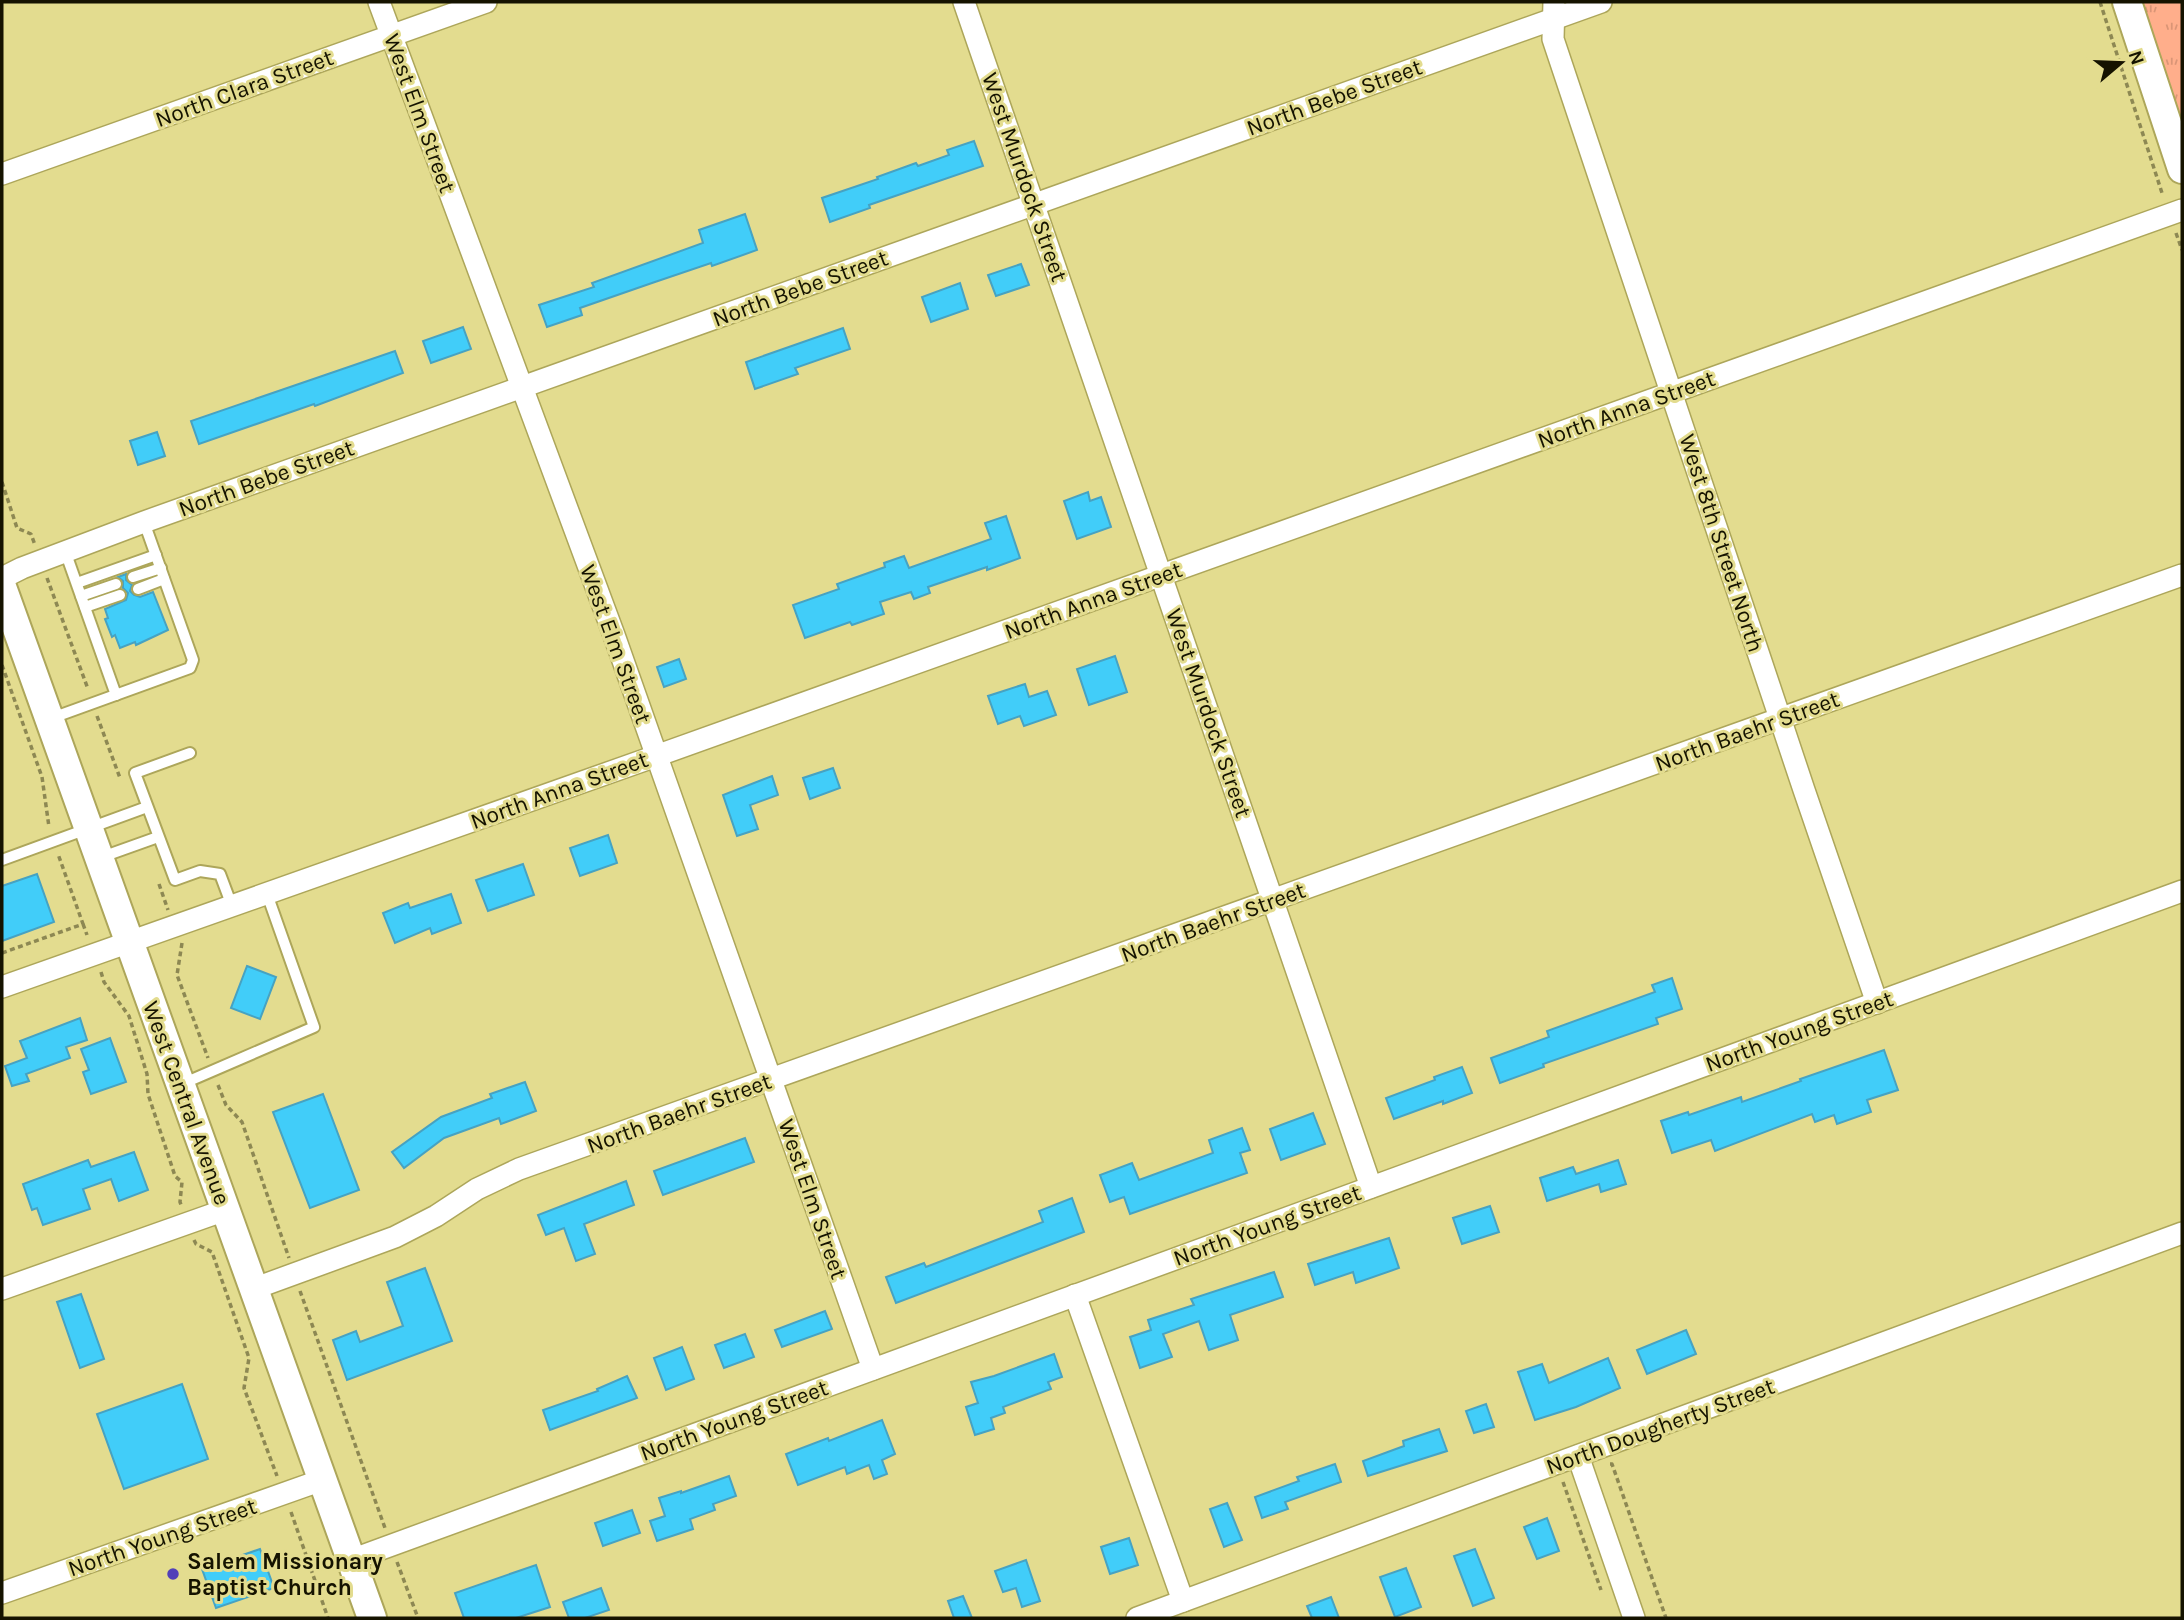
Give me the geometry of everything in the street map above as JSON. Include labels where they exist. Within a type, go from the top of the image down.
[{"type":"main road","points":[[2127,2],[2180,154]]},
{"type":"main road","name":"West Central Avenue","points":[[2,587],[372,1618]]},
{"type":"street","name":"West Elm Street","points":[[379,2],[614,635],[873,1369]]},
{"type":"street","name":"North Clara Street","points":[[2,174],[486,2]]},
{"type":"street","name":"West Murdock Street","points":[[964,2],[1371,1187]]},
{"type":"street","name":"North Bebe Street","points":[[2,578],[40,560],[144,522],[1034,205],[1554,10],[1601,2]]},
{"type":"street","name":"West 8th Street North","points":[[1554,10],[1553,39],[1877,1003]]},
{"type":"street","name":"North Anna Street","points":[[2,987],[2176,212]]},
{"type":"street","name":"North Baehr Street","points":[[253,1289],[395,1237],[436,1216],[477,1189],[519,1169],[2182,575]]},
{"type":"street","name":"North Young Street","points":[[351,1560],[2182,891]]},
{"type":"street","points":[[2,1290],[225,1210]]},
{"type":"street","name":"North Dougherty Street","points":[[1137,1618],[2182,1233]]},
{"type":"street","points":[[1075,1295],[1183,1601]]},
{"type":"street","points":[[1578,1457],[1634,1618]]},
{"type":"street","name":"North Young Street","points":[[2,1593],[322,1480]]},
{"type":"lane","points":[[49,719],[190,668],[193,660],[144,522]]},
{"type":"lane","points":[[65,551],[116,695]]},
{"type":"lane","points":[[77,583],[156,555]]},
{"type":"lane","points":[[133,577],[162,573]]},
{"type":"lane","points":[[138,589],[162,573]]},
{"type":"lane","points":[[81,596],[116,583]]},
{"type":"lane","points":[[85,607],[120,595]]},
{"type":"lane","points":[[190,753],[135,773],[175,880],[200,871],[220,874],[232,906]]},
{"type":"lane","points":[[2,860],[147,807]]},
{"type":"lane","points":[[99,858],[158,837]]},
{"type":"lane","points":[[180,1085],[314,1027],[267,894]]},
{"type":"path","points":[[2099,2],[2176,212],[2182,250]]},
{"type":"path","points":[[2,482],[17,528],[31,534],[133,812]]},
{"type":"path","points":[[156,875],[183,945],[177,975],[226,1105],[242,1122],[418,1618]]},
{"type":"path","points":[[83,924],[104,982],[129,1016],[147,1074],[149,1094],[175,1176],[183,1182],[180,1202],[196,1244],[212,1252],[249,1358],[244,1388],[328,1618]]},
{"type":"green space","points":[[2142,2],[2182,2],[2182,123]]},
{"type":"building","points":[[974,141],[983,166],[869,205],[870,208],[830,222],[822,198],[916,163],[918,166],[949,155],[947,150]]},
{"type":"building","points":[[745,214],[757,250],[580,308],[582,315],[547,327],[539,305],[594,287],[592,283],[703,243],[699,230]]},
{"type":"building","points":[[1021,264],[1029,285],[996,296],[988,275]]},
{"type":"building","points":[[960,283],[968,309],[931,322],[922,297]]},
{"type":"building","points":[[463,327],[471,349],[431,363],[423,341]]},
{"type":"building","points":[[843,328],[850,349],[795,368],[798,374],[755,389],[746,362]]},
{"type":"building","points":[[395,351],[403,373],[315,406],[314,404],[199,444],[191,421]]},
{"type":"building","points":[[157,432],[165,456],[138,465],[130,441]]},
{"type":"building","points":[[1088,492],[1090,501],[1101,497],[1111,527],[1077,539],[1064,501]]},
{"type":"building","points":[[1006,516],[1020,558],[928,587],[930,593],[914,599],[911,592],[880,602],[884,614],[852,625],[850,622],[805,638],[793,605],[839,589],[837,584],[885,567],[884,563],[904,556],[909,568],[991,539],[985,523]]},
{"type":"building","points":[[126,574],[126,580],[132,585],[130,591],[134,595],[140,597],[153,592],[168,630],[136,645],[135,642],[120,648],[105,619],[108,618],[105,609],[126,600],[128,593],[123,588],[123,581],[118,577]]},
{"type":"building","points":[[1115,656],[1127,692],[1089,705],[1077,669]]},
{"type":"building","points":[[679,659],[686,679],[664,687],[657,667]]},
{"type":"building","points":[[1025,684],[1029,697],[1047,691],[1056,715],[1024,726],[1020,716],[998,724],[988,696]]},
{"type":"building","points":[[833,768],[840,788],[810,799],[803,778]]},
{"type":"building","points":[[772,776],[778,795],[750,805],[758,829],[737,836],[723,795]]},
{"type":"building","points":[[608,835],[617,863],[580,876],[570,848]]},
{"type":"building","points":[[523,864],[534,895],[488,911],[476,880]]},
{"type":"building","points":[[37,874],[54,922],[2,941],[2,886]]},
{"type":"building","points":[[451,894],[461,923],[432,934],[430,928],[395,943],[383,913],[408,903],[410,908]]},
{"type":"building","points":[[247,966],[276,977],[260,1019],[231,1008]]},
{"type":"building","points":[[1672,978],[1682,1009],[1656,1018],[1658,1024],[1543,1064],[1544,1067],[1500,1083],[1491,1058],[1549,1037],[1547,1031],[1655,992],[1652,985]]},
{"type":"building","points":[[80,1018],[87,1040],[66,1047],[70,1058],[26,1074],[29,1081],[12,1086],[5,1066],[27,1058],[20,1041]]},
{"type":"building","points":[[110,1038],[126,1082],[91,1094],[83,1072],[89,1070],[81,1049]]},
{"type":"building","points":[[1884,1050],[1898,1090],[1867,1100],[1871,1112],[1837,1124],[1834,1115],[1815,1122],[1812,1114],[1715,1151],[1711,1140],[1672,1153],[1661,1121],[1688,1112],[1689,1115],[1741,1097],[1742,1102]]},
{"type":"building","points":[[1462,1067],[1472,1093],[1394,1119],[1386,1098]]},
{"type":"building","points":[[525,1082],[536,1111],[501,1124],[499,1118],[444,1138],[404,1168],[392,1152],[441,1117],[492,1098],[490,1094]]},
{"type":"building","points":[[323,1094],[359,1190],[310,1208],[273,1112]]},
{"type":"building","points":[[1313,1113],[1325,1144],[1281,1160],[1270,1129]]},
{"type":"building","points":[[1242,1128],[1250,1150],[1240,1153],[1247,1173],[1130,1214],[1124,1197],[1110,1202],[1100,1175],[1132,1163],[1139,1180],[1213,1153],[1209,1140]]},
{"type":"building","points":[[745,1138],[754,1162],[663,1195],[654,1171]]},
{"type":"building","points":[[134,1152],[148,1190],[119,1201],[111,1179],[83,1189],[90,1209],[43,1225],[37,1208],[32,1210],[23,1184],[88,1160],[91,1167]]},
{"type":"building","points":[[1618,1160],[1626,1184],[1601,1192],[1599,1184],[1547,1201],[1540,1178],[1573,1167],[1576,1174]]},
{"type":"building","points":[[626,1181],[634,1205],[584,1224],[595,1254],[576,1261],[564,1228],[546,1235],[538,1215]]},
{"type":"building","points":[[1072,1198],[1084,1232],[896,1303],[886,1277],[924,1263],[926,1267],[1043,1222],[1039,1211]]},
{"type":"building","points":[[1490,1206],[1499,1232],[1462,1244],[1453,1218]]},
{"type":"building","points":[[1389,1238],[1399,1268],[1356,1283],[1353,1272],[1315,1285],[1308,1264]]},
{"type":"building","points":[[425,1268],[452,1341],[347,1380],[333,1340],[356,1331],[360,1342],[403,1326],[387,1282]]},
{"type":"building","points":[[1274,1272],[1283,1297],[1230,1315],[1238,1340],[1209,1350],[1199,1321],[1163,1334],[1172,1357],[1140,1368],[1130,1337],[1151,1330],[1148,1320],[1194,1305],[1191,1299]]},
{"type":"building","points":[[81,1294],[104,1359],[80,1368],[57,1302]]},
{"type":"building","points":[[825,1311],[832,1329],[782,1347],[775,1330]]},
{"type":"building","points":[[1686,1330],[1696,1354],[1647,1374],[1637,1350]]},
{"type":"building","points":[[745,1334],[754,1357],[724,1368],[715,1345]]},
{"type":"building","points":[[682,1347],[694,1379],[666,1390],[654,1358]]},
{"type":"building","points":[[1054,1354],[1062,1377],[1048,1382],[1051,1389],[1003,1407],[1005,1413],[991,1418],[994,1429],[975,1435],[966,1407],[978,1403],[971,1382]]},
{"type":"building","points":[[1608,1358],[1620,1388],[1576,1407],[1535,1420],[1518,1372],[1542,1364],[1549,1383]]},
{"type":"building","points":[[627,1376],[637,1398],[550,1430],[543,1410],[598,1391],[597,1389]]},
{"type":"building","points":[[182,1384],[208,1459],[124,1489],[97,1414]]},
{"type":"building","points":[[1486,1404],[1494,1427],[1474,1433],[1466,1411]]},
{"type":"building","points":[[882,1420],[895,1454],[882,1460],[887,1474],[874,1479],[869,1465],[847,1474],[845,1467],[798,1485],[786,1454],[828,1438],[829,1441]]},
{"type":"building","points":[[1439,1429],[1447,1451],[1368,1476],[1363,1461],[1404,1446],[1403,1441]]},
{"type":"building","points":[[1335,1464],[1341,1482],[1285,1502],[1288,1509],[1262,1518],[1255,1497],[1299,1481],[1297,1477]]},
{"type":"building","points":[[729,1476],[736,1496],[713,1504],[715,1510],[690,1519],[693,1529],[657,1541],[650,1521],[665,1516],[659,1498]]},
{"type":"building","points":[[1227,1503],[1242,1540],[1224,1547],[1210,1509]]},
{"type":"building","points":[[632,1510],[640,1533],[603,1546],[595,1523]]},
{"type":"building","points":[[1547,1518],[1559,1551],[1537,1559],[1524,1527]]},
{"type":"building","points":[[1129,1538],[1138,1565],[1110,1574],[1101,1547]]},
{"type":"building","points":[[260,1549],[274,1588],[216,1608],[202,1569]]},
{"type":"building","points":[[1475,1549],[1494,1598],[1473,1606],[1454,1556]]},
{"type":"building","points":[[1026,1560],[1040,1601],[1022,1607],[1016,1588],[1003,1592],[995,1571]]},
{"type":"building","points":[[536,1565],[550,1607],[516,1618],[464,1618],[455,1593]]},
{"type":"building","points":[[1406,1568],[1421,1607],[1395,1617],[1380,1577]]},
{"type":"building","points":[[601,1588],[609,1610],[585,1618],[569,1618],[563,1602]]},
{"type":"building","points":[[963,1596],[972,1618],[954,1618],[948,1601]]},
{"type":"building","points":[[1331,1597],[1339,1618],[1312,1618],[1307,1606]]},
{"type":"place","name":"Salem Missionary Baptist Church","points":[[173,1574]]}]
